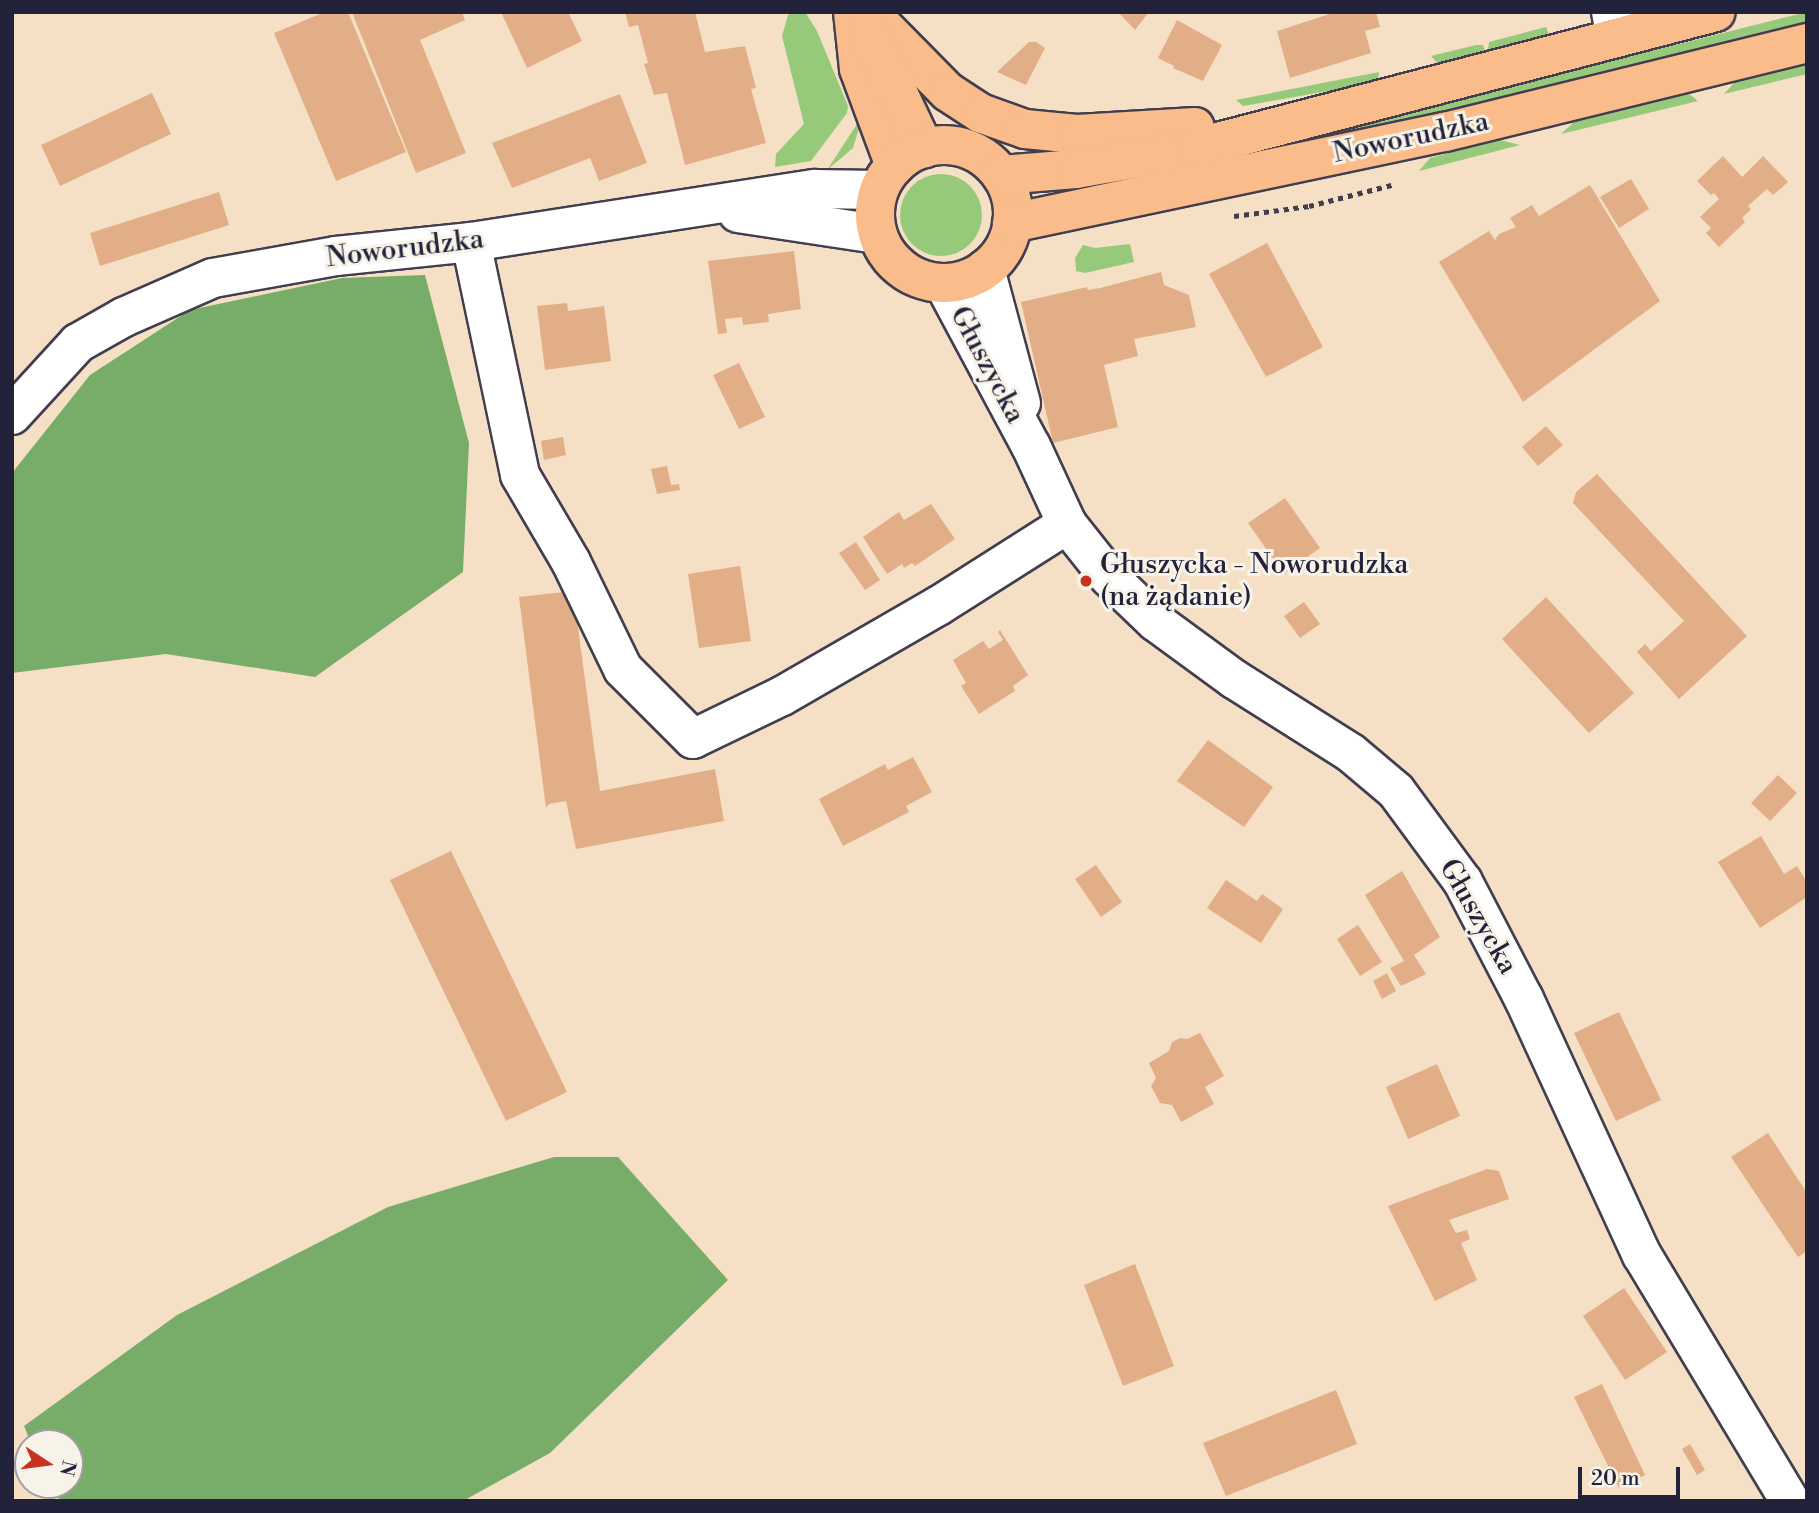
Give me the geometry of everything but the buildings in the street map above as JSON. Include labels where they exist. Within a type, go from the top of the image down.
[{"type":"main road","points":[[853,12],[859,69],[899,168]]},
{"type":"main road","points":[[860,12],[899,168]]},
{"type":"main road","points":[[869,12],[948,92],[980,113],[1025,130],[1077,134],[1292,121]]},
{"type":"main road","name":"Noworudzka","points":[[1001,175],[1076,169],[1195,148],[1613,25],[1717,12]]},
{"type":"main road","name":"Noworudzka","points":[[1012,223],[1445,132],[1807,43]]},
{"type":"main road","points":[[946,145],[967,149],[986,159],[1001,175],[1009,190],[1012,223],[1008,241],[985,270],[966,280],[944,284],[922,280],[902,270],[887,254],[877,234],[874,212],[899,168],[946,145]]},
{"type":"street","name":"Noworudzka","points":[[12,415],[78,343],[124,317],[213,278],[336,256],[471,242],[815,189],[899,168]]},
{"type":"street","name":"Noworudzka","points":[[695,207],[877,234]]},
{"type":"street","points":[[471,242],[520,475],[571,562],[623,669],[693,739],[782,696],[926,613],[1067,524]]},
{"type":"street","name":"Głuszycka","points":[[985,270],[1001,320],[1031,446]]},
{"type":"street","name":"Głuszycka","points":[[944,284],[1031,446],[1067,524],[1108,578],[1156,622],[1234,680],[1351,753],[1396,791],[1463,882],[1512,976],[1642,1255],[1790,1501]]},
{"type":"green space","points":[[805,12],[817,31],[848,106],[847,113],[811,161],[775,167],[776,154],[804,124],[782,36],[788,15]]},
{"type":"green space","points":[[1807,12],[1807,26],[1091,195],[1088,178],[1455,100]]},
{"type":"green space","points":[[1546,27],[1550,38],[1490,52],[1488,49],[1489,42]]},
{"type":"green space","points":[[1483,45],[1486,53],[1439,65],[1431,56]]},
{"type":"green space","points":[[1807,65],[1807,74],[1724,94],[1734,83]]},
{"type":"green space","points":[[1379,72],[1378,81],[1334,90],[1243,106],[1236,100]]},
{"type":"green space","points":[[1689,94],[1698,101],[1561,134],[1574,122]]},
{"type":"green space","points":[[859,121],[861,122],[853,148],[827,170]]},
{"type":"green space","points":[[1500,140],[1520,145],[1419,171],[1430,158]]},
{"type":"green space","points":[[941,174],[957,177],[970,186],[979,199],[982,215],[979,231],[970,244],[957,253],[941,256],[925,253],[912,244],[903,231],[900,215],[903,199],[912,186],[925,177]]},
{"type":"green space","points":[[1130,244],[1134,262],[1085,273],[1076,271],[1075,258],[1083,245],[1095,248]]},
{"type":"green space","points":[[425,275],[469,443],[463,572],[315,677],[166,654],[12,673],[12,473],[90,375],[190,310],[342,278]]},
{"type":"green space","points":[[554,1157],[618,1157],[728,1280],[550,1453],[463,1501],[60,1499],[84,1499],[84,1429],[25,1429],[24,1426],[177,1315],[388,1207]]},
{"type":"place","name":"Głuszycka - Noworudzka (na żądanie)","points":[[1086,581]]}]
